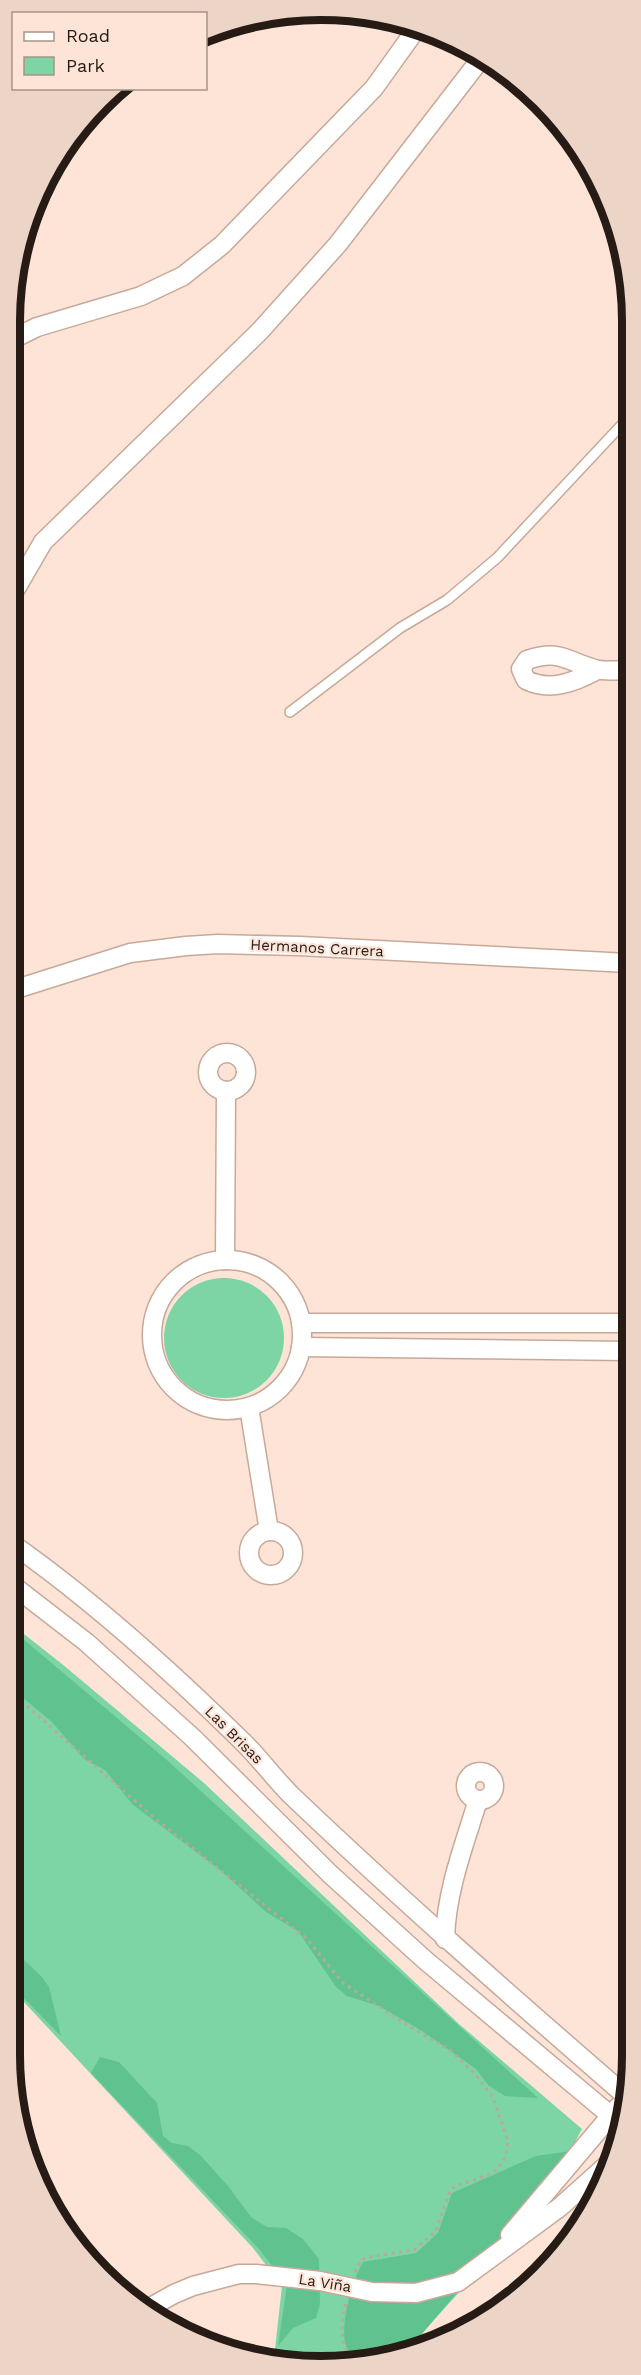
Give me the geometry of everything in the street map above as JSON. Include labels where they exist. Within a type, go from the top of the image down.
[{"type":"street","points":[[20,336],[37,327],[141,296],[183,276],[222,245],[374,88],[413,34]]},
{"type":"street","points":[[20,582],[43,542],[260,331],[338,244],[477,64]]},
{"type":"street","points":[[597,670],[622,670]]},
{"type":"street","name":"Hermanos Carrera","points":[[20,987],[130,953],[218,944],[622,963]]},
{"type":"street","points":[[225,1260],[226,1092]]},
{"type":"street","points":[[225,1260],[252,1264],[275,1277],[292,1298],[301,1323],[301,1347],[292,1373],[274,1394],[249,1407],[224,1411],[191,1401],[177,1392],[161,1371],[153,1347],[153,1321],[162,1297],[178,1277],[200,1264],[225,1260]]},
{"type":"street","points":[[301,1323],[622,1323]]},
{"type":"street","points":[[301,1347],[622,1352]]},
{"type":"street","points":[[249,1407],[270,1531]]},
{"type":"street","name":"Las Brisas","points":[[20,1549],[55,1574],[158,1661],[247,1746],[289,1792],[445,1939],[619,2090]]},
{"type":"street","name":"Las Brisas","points":[[20,1592],[86,1642],[192,1737],[330,1874],[425,1960],[614,2120]]},
{"type":"street","points":[[425,1960],[421,1952],[424,1940],[436,1935],[445,1939],[450,1894],[478,1800]]},
{"type":"street","points":[[496,2252],[613,2124]]},
{"type":"street","points":[[496,2252],[560,2207],[597,2174]]},
{"type":"street","name":"La Viña","points":[[154,2305],[193,2286],[239,2274],[274,2276],[372,2292],[416,2293],[458,2282],[496,2252]]},
{"type":"lane","points":[[290,712],[400,628],[447,600],[497,558],[622,424]]},
{"type":"path","points":[[20,1700],[152,1816],[306,1938],[343,1983],[406,2025],[450,2050],[476,2074],[493,2098],[508,2141],[502,2163],[494,2173],[456,2186],[450,2191],[436,2231],[414,2250],[361,2260],[350,2287],[343,2314],[342,2342],[347,2354]]},
{"type":"green space","points":[[224,1278],[247,1283],[266,1296],[279,1315],[284,1338],[279,1361],[266,1380],[247,1393],[224,1398],[201,1393],[182,1380],[169,1361],[164,1338],[169,1315],[182,1296],[201,1283]]},
{"type":"green space","points":[[20,1631],[204,1783],[459,2024],[582,2129],[568,2155],[531,2198],[464,2287],[415,2340],[379,2350],[340,2355],[320,2356],[275,2352],[282,2286],[253,2248],[20,1998]]},
{"type":"green space","points":[[20,1636],[168,1761],[538,2098],[505,2096],[488,2085],[476,2069],[422,2031],[379,2006],[347,1996],[336,1987],[298,1931],[266,1912],[220,1870],[132,1804],[105,1770],[84,1759],[52,1722],[20,1695]]},
{"type":"green space","points":[[20,1953],[49,1987],[61,2036],[20,1994]]},
{"type":"green space","points":[[100,2057],[119,2062],[157,2103],[163,2136],[172,2143],[188,2146],[200,2155],[228,2186],[251,2217],[267,2227],[286,2228],[303,2239],[319,2259],[320,2304],[316,2318],[293,2328],[278,2346],[287,2285],[259,2249],[91,2073]]},
{"type":"green space","points":[[571,2151],[491,2252],[417,2340],[379,2350],[349,2354],[344,2333],[346,2312],[351,2290],[363,2262],[416,2253],[438,2233],[452,2193],[536,2156]]}]
